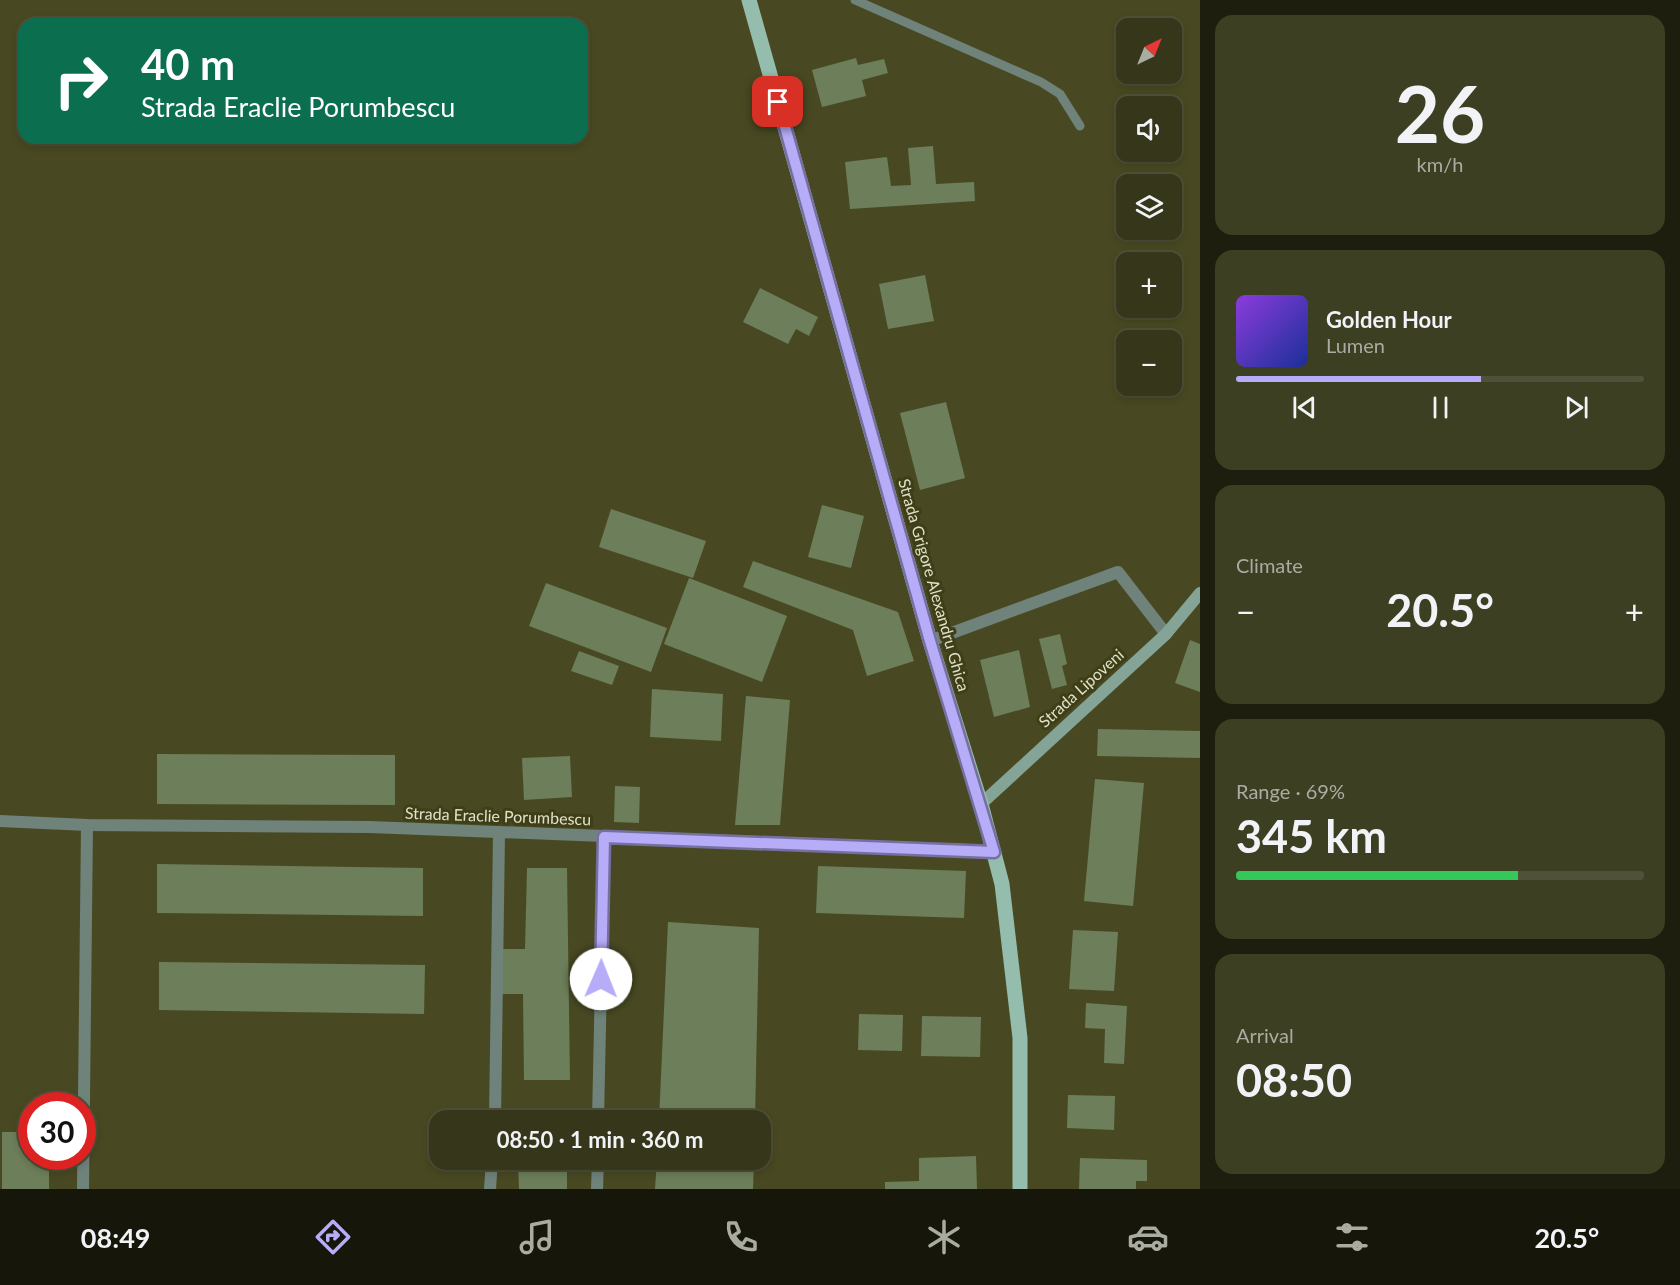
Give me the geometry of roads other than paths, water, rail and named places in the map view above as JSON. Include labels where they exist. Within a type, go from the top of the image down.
[{"type":"main road","name":"Strada Grigore Alexandru Ghica","points":[[750,0],[930,641],[994,852],[1008,919],[1020,1038],[1020,1189]]},
{"type":"street","points":[[930,641],[1119,572],[1166,634]]},
{"type":"street","name":"Strada Lipoveni","points":[[981,804],[1166,634],[1200,593]]},
{"type":"street","name":"Strada Eraclie Porumbescu","points":[[0,821],[87,825],[370,827],[994,852]]},
{"type":"street","points":[[83,1189],[87,825]]},
{"type":"street","points":[[495,1110],[499,833]]},
{"type":"street","points":[[598,1110],[604,837]]},
{"type":"street","points":[[490,1189],[491,1170]]},
{"type":"street","points":[[597,1189],[598,1170]]},
{"type":"lane","points":[[855,0],[1041,82],[1060,94],[1080,126]]}]
